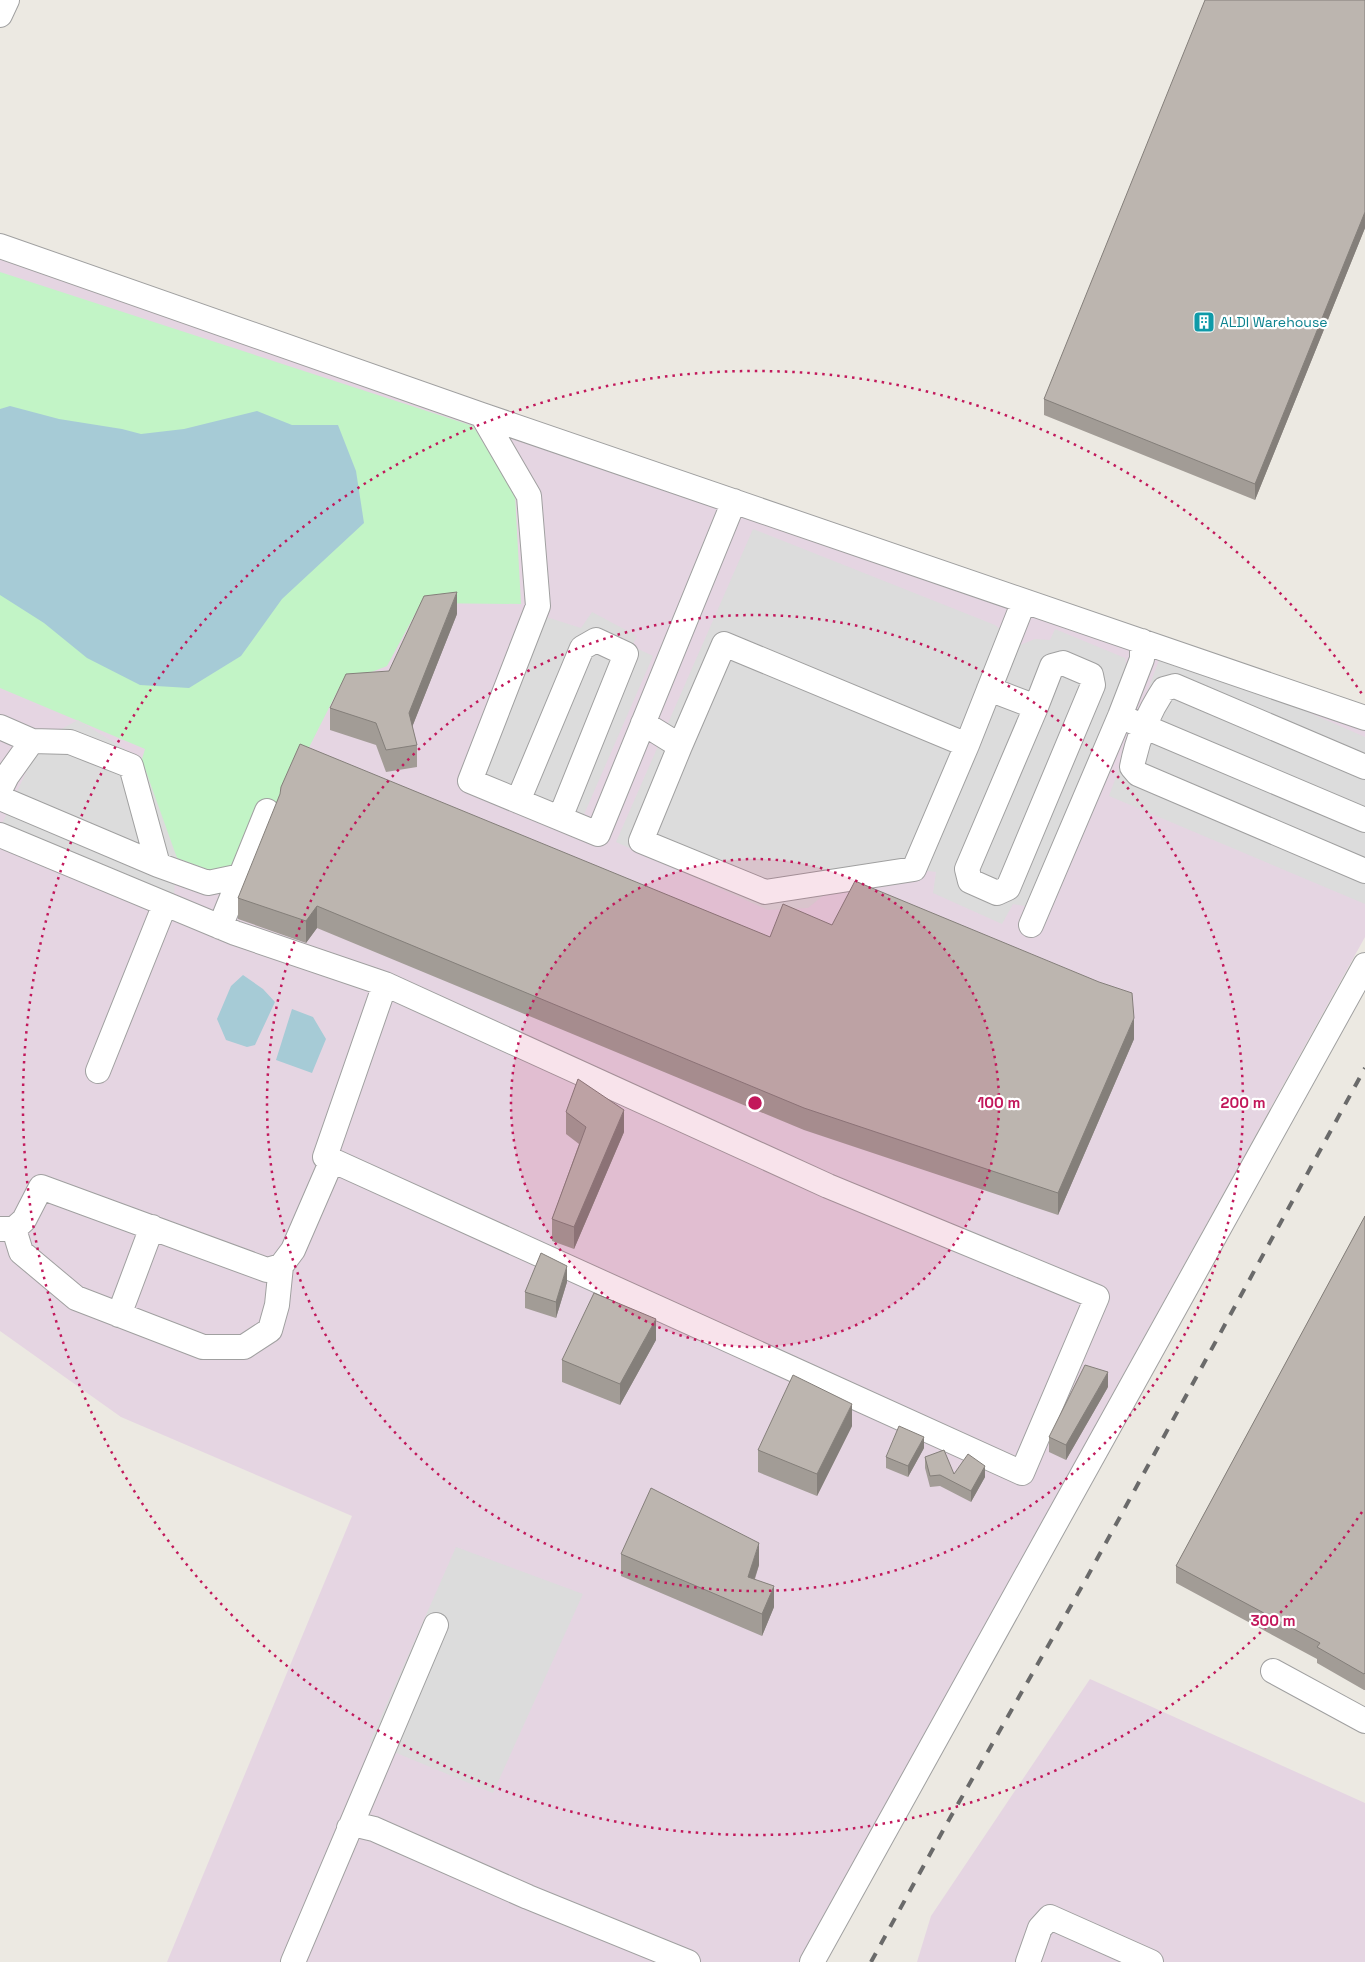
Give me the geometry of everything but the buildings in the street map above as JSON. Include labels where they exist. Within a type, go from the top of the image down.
[{"type":"street","points":[[0,16],[7,0]]},
{"type":"street","points":[[0,246],[482,415],[1365,718]]},
{"type":"street","points":[[482,415],[529,496],[538,606],[470,781],[598,834],[734,502]]},
{"type":"street","points":[[967,746],[724,644],[642,841],[766,892],[914,870],[967,746],[1024,601]]},
{"type":"street","points":[[518,801],[582,648],[596,640],[626,654],[560,818]]},
{"type":"street","points":[[1031,925],[1116,727],[1142,658],[1142,641]]},
{"type":"street","points":[[1063,663],[1091,675],[1093,685],[1008,888],[997,893],[970,881],[967,869],[1036,707],[1052,666],[1063,663]]},
{"type":"street","points":[[1365,767],[1175,686],[1164,689],[1145,726],[1135,751],[1132,768],[1138,774],[1365,871]]},
{"type":"street","points":[[990,689],[1036,707]]},
{"type":"street","points":[[1082,711],[1116,727],[1135,751]]},
{"type":"street","points":[[643,723],[680,746]]},
{"type":"street","points":[[1116,727],[1145,726],[1365,820]]},
{"type":"street","points":[[0,727],[32,741],[70,742],[131,766],[158,865]]},
{"type":"street","points":[[0,790],[32,741]]},
{"type":"street","points":[[0,798],[158,865],[208,883],[241,876]]},
{"type":"street","points":[[220,927],[267,811]]},
{"type":"street","points":[[0,834],[220,927],[384,984],[828,1186],[1097,1297],[1022,1473],[325,1157],[384,984]]},
{"type":"street","points":[[98,1071],[165,904]]},
{"type":"street","points":[[812,1962],[1365,964]]},
{"type":"street","points":[[281,1266],[267,1270],[41,1187],[24,1220],[7,1229],[21,1252],[76,1298],[203,1347],[244,1346],[270,1330],[277,1304],[281,1266],[292,1250],[332,1160]]},
{"type":"street","points":[[119,1315],[152,1227]]},
{"type":"street","points":[[293,1962],[436,1625]]},
{"type":"street","points":[[1273,1671],[1365,1721]]},
{"type":"street","points":[[349,1828],[354,1824],[359,1824],[374,1829],[528,1897],[688,1962]]},
{"type":"street","points":[[1028,1962],[1040,1928],[1050,1917],[1151,1962]]},
{"type":"shaded area","points":[[0,259],[1365,721],[1365,937],[799,1962],[167,1962],[352,1516],[121,1417],[0,1331]]},
{"type":"shaded area","points":[[753,529],[995,625],[1020,645],[1035,639],[1050,640],[1055,629],[1125,658],[1127,668],[1030,907],[1013,904],[1002,924],[933,893],[936,872],[920,870],[825,894],[808,908],[768,910],[616,842]]},
{"type":"shaded area","points":[[592,612],[637,636],[632,646],[653,656],[579,826],[475,783],[540,615],[581,628]]},
{"type":"shaded area","points":[[1163,649],[1365,737],[1365,904],[1109,796]]},
{"type":"shaded area","points":[[78,720],[142,760],[177,858],[174,895],[1,826],[41,740]]},
{"type":"shaded area","points":[[456,1547],[583,1594],[493,1793],[370,1742]]},
{"type":"shaded area","points":[[1090,1679],[1365,1803],[1365,1962],[917,1962],[931,1916]]},
{"type":"green space","points":[[0,272],[473,426],[515,495],[521,604],[421,603],[387,666],[341,684],[280,805],[223,875],[177,858],[138,773],[145,749],[0,688]]},
{"type":"water","points":[[10,406],[59,419],[141,434],[184,429],[257,411],[292,425],[338,425],[356,471],[364,523],[282,599],[241,656],[189,688],[140,685],[87,658],[44,623],[0,595],[0,409]]},
{"type":"water","points":[[243,975],[263,989],[275,1002],[255,1045],[247,1047],[226,1040],[217,1019],[231,986]]},
{"type":"water","points":[[292,1009],[313,1017],[326,1039],[312,1073],[276,1060]]},
{"type":"railway","points":[[871,1962],[946,1825],[1085,1581],[1365,1068]]},
{"type":"place","name":"ALDI Warehouse","points":[[1204,322]]}]
